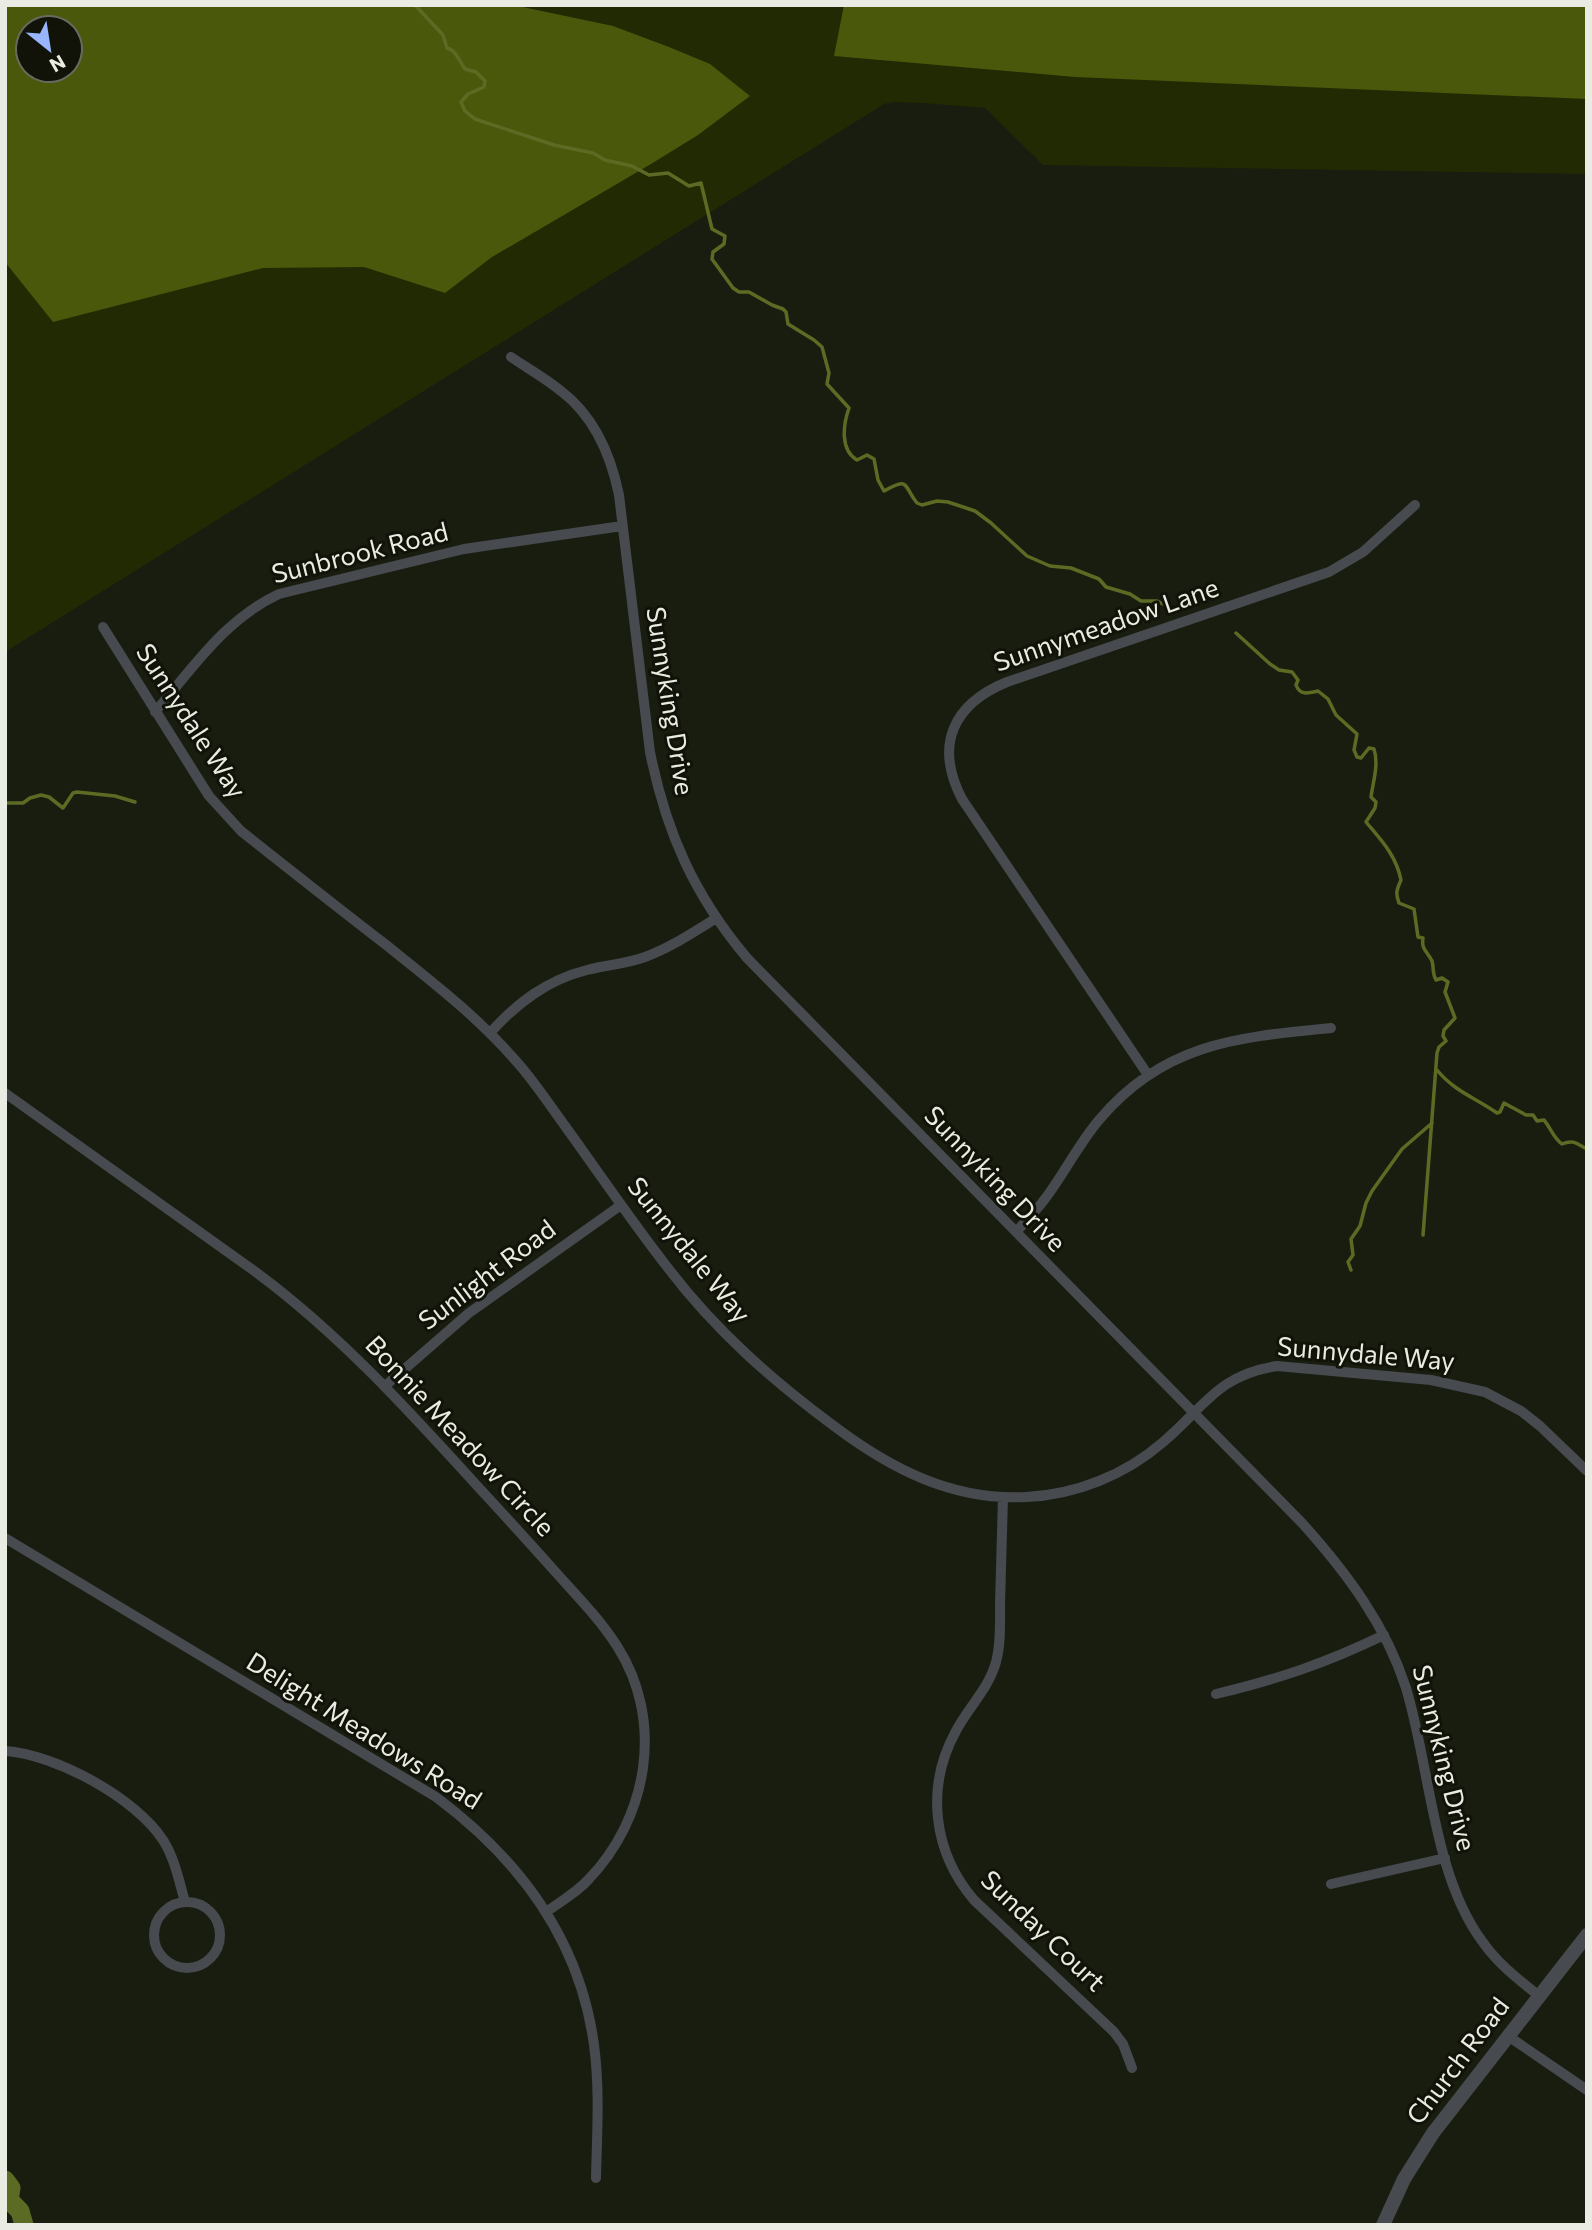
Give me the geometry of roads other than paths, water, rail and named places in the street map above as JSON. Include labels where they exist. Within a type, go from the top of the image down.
[{"type":"street","name":"Sunnyking Drive","points":[[511,357],[573,401],[597,434],[615,476],[650,752],[658,789],[681,857],[715,919],[747,958],[1302,1523],[1332,1557],[1359,1593],[1384,1635],[1398,1668],[1410,1705],[1445,1858],[1458,1900],[1477,1934],[1499,1963],[1539,1996]]},
{"type":"street","name":"Sunnymeadow Lane","points":[[1148,1075],[962,799],[948,759],[949,745],[958,721],[972,701],[998,685],[1329,572],[1363,552],[1415,505]]},
{"type":"street","name":"Sunbrook Road","points":[[155,712],[227,628],[260,603],[279,594],[464,549],[622,527]]},
{"type":"street","name":"Sunnydale Way","points":[[103,627],[209,796],[224,815],[456,1001],[490,1033],[518,1063],[669,1270],[712,1320],[772,1379],[873,1453],[916,1477],[960,1492],[1003,1497],[1053,1493],[1101,1480],[1144,1457],[1162,1444],[1227,1382],[1243,1374],[1277,1366],[1462,1385],[1502,1400],[1540,1426],[1587,1471]]},
{"type":"street","points":[[490,1033],[510,1010],[545,986],[587,970],[643,958],[668,947],[715,919]]},
{"type":"street","points":[[1016,1232],[1041,1204],[1098,1121],[1119,1097],[1148,1075],[1193,1052],[1236,1038],[1331,1028]]},
{"type":"street","name":"Bonnie Meadow Circle","points":[[5,1093],[289,1296],[352,1352],[597,1618],[619,1648],[638,1692],[643,1722],[645,1754],[640,1789],[630,1818],[611,1853],[593,1875],[546,1912]]},
{"type":"street","name":"Sunlight Road","points":[[385,1386],[469,1313],[621,1205]]},
{"type":"street","name":"Sunday Court","points":[[1003,1497],[999,1648],[991,1675],[956,1730],[941,1768],[936,1810],[942,1842],[959,1881],[974,1900],[1114,2032],[1123,2044],[1132,2068]]},
{"type":"street","name":"Delight Meadows Road","points":[[5,1538],[436,1797],[477,1829],[503,1855],[546,1912],[568,1955],[589,2020],[597,2089],[596,2178]]},
{"type":"street","points":[[1216,1694],[1324,1663],[1384,1635]]},
{"type":"street","points":[[5,1751],[33,1755],[59,1764],[124,1799],[139,1811],[152,1825],[169,1852],[185,1902]]},
{"type":"street","points":[[1331,1884],[1445,1858]]},
{"type":"street","points":[[185,1902],[195,1903],[213,1914],[219,1932],[219,1943],[210,1958],[190,1968],[169,1963],[161,1956],[153,1933],[162,1912],[185,1902]]},
{"type":"street","name":"Church Road","points":[[1383,2225],[1396,2192],[1423,2148],[1587,1936]]},
{"type":"street","points":[[1508,2036],[1587,2090]]},
{"type":"waterway","points":[[415,5],[443,35],[447,48],[455,54],[465,69],[476,72],[485,81],[484,87],[468,94],[461,102],[465,111],[475,119],[554,145],[593,153],[605,160],[632,166],[649,175],[668,173],[689,186],[701,183],[712,229],[725,236],[724,244],[713,252],[712,259],[733,288],[739,292],[749,292],[783,309],[788,324],[822,347],[829,373],[827,384],[849,408],[844,429],[845,444],[857,460],[867,455],[874,459],[878,480],[884,491],[902,484],[917,503],[922,505],[937,501],[948,502],[975,511],[1027,556],[1050,566],[1071,568],[1099,579],[1106,587],[1130,594],[1141,601],[1157,601],[1165,605]]},
{"type":"waterway","points":[[1236,633],[1270,664],[1279,670],[1292,672],[1298,680],[1296,685],[1300,691],[1318,691],[1328,699],[1336,715],[1357,734],[1354,750],[1357,757],[1361,758],[1369,748],[1374,749],[1376,767],[1371,797],[1376,802],[1366,822],[1396,863],[1401,880],[1397,891],[1399,903],[1414,909],[1418,937],[1423,938],[1436,980],[1442,978],[1448,982],[1445,992],[1455,1018],[1444,1030],[1446,1041],[1437,1053],[1423,1235]]},
{"type":"waterway","points":[[5,803],[23,803],[41,795],[49,797],[63,808],[73,793],[77,792],[115,796],[135,802]]},
{"type":"waterway","points":[[1437,1070],[1458,1089],[1497,1113],[1504,1103],[1526,1115],[1533,1115],[1537,1121],[1544,1120],[1562,1144],[1573,1142],[1587,1149]]},
{"type":"waterway","points":[[1351,1270],[1348,1262],[1353,1255],[1351,1239],[1360,1226],[1372,1191],[1402,1149],[1432,1123]]},
{"type":"waterway","points":[[5,2180],[11,2188],[9,2200],[20,2211],[24,2225]]}]
